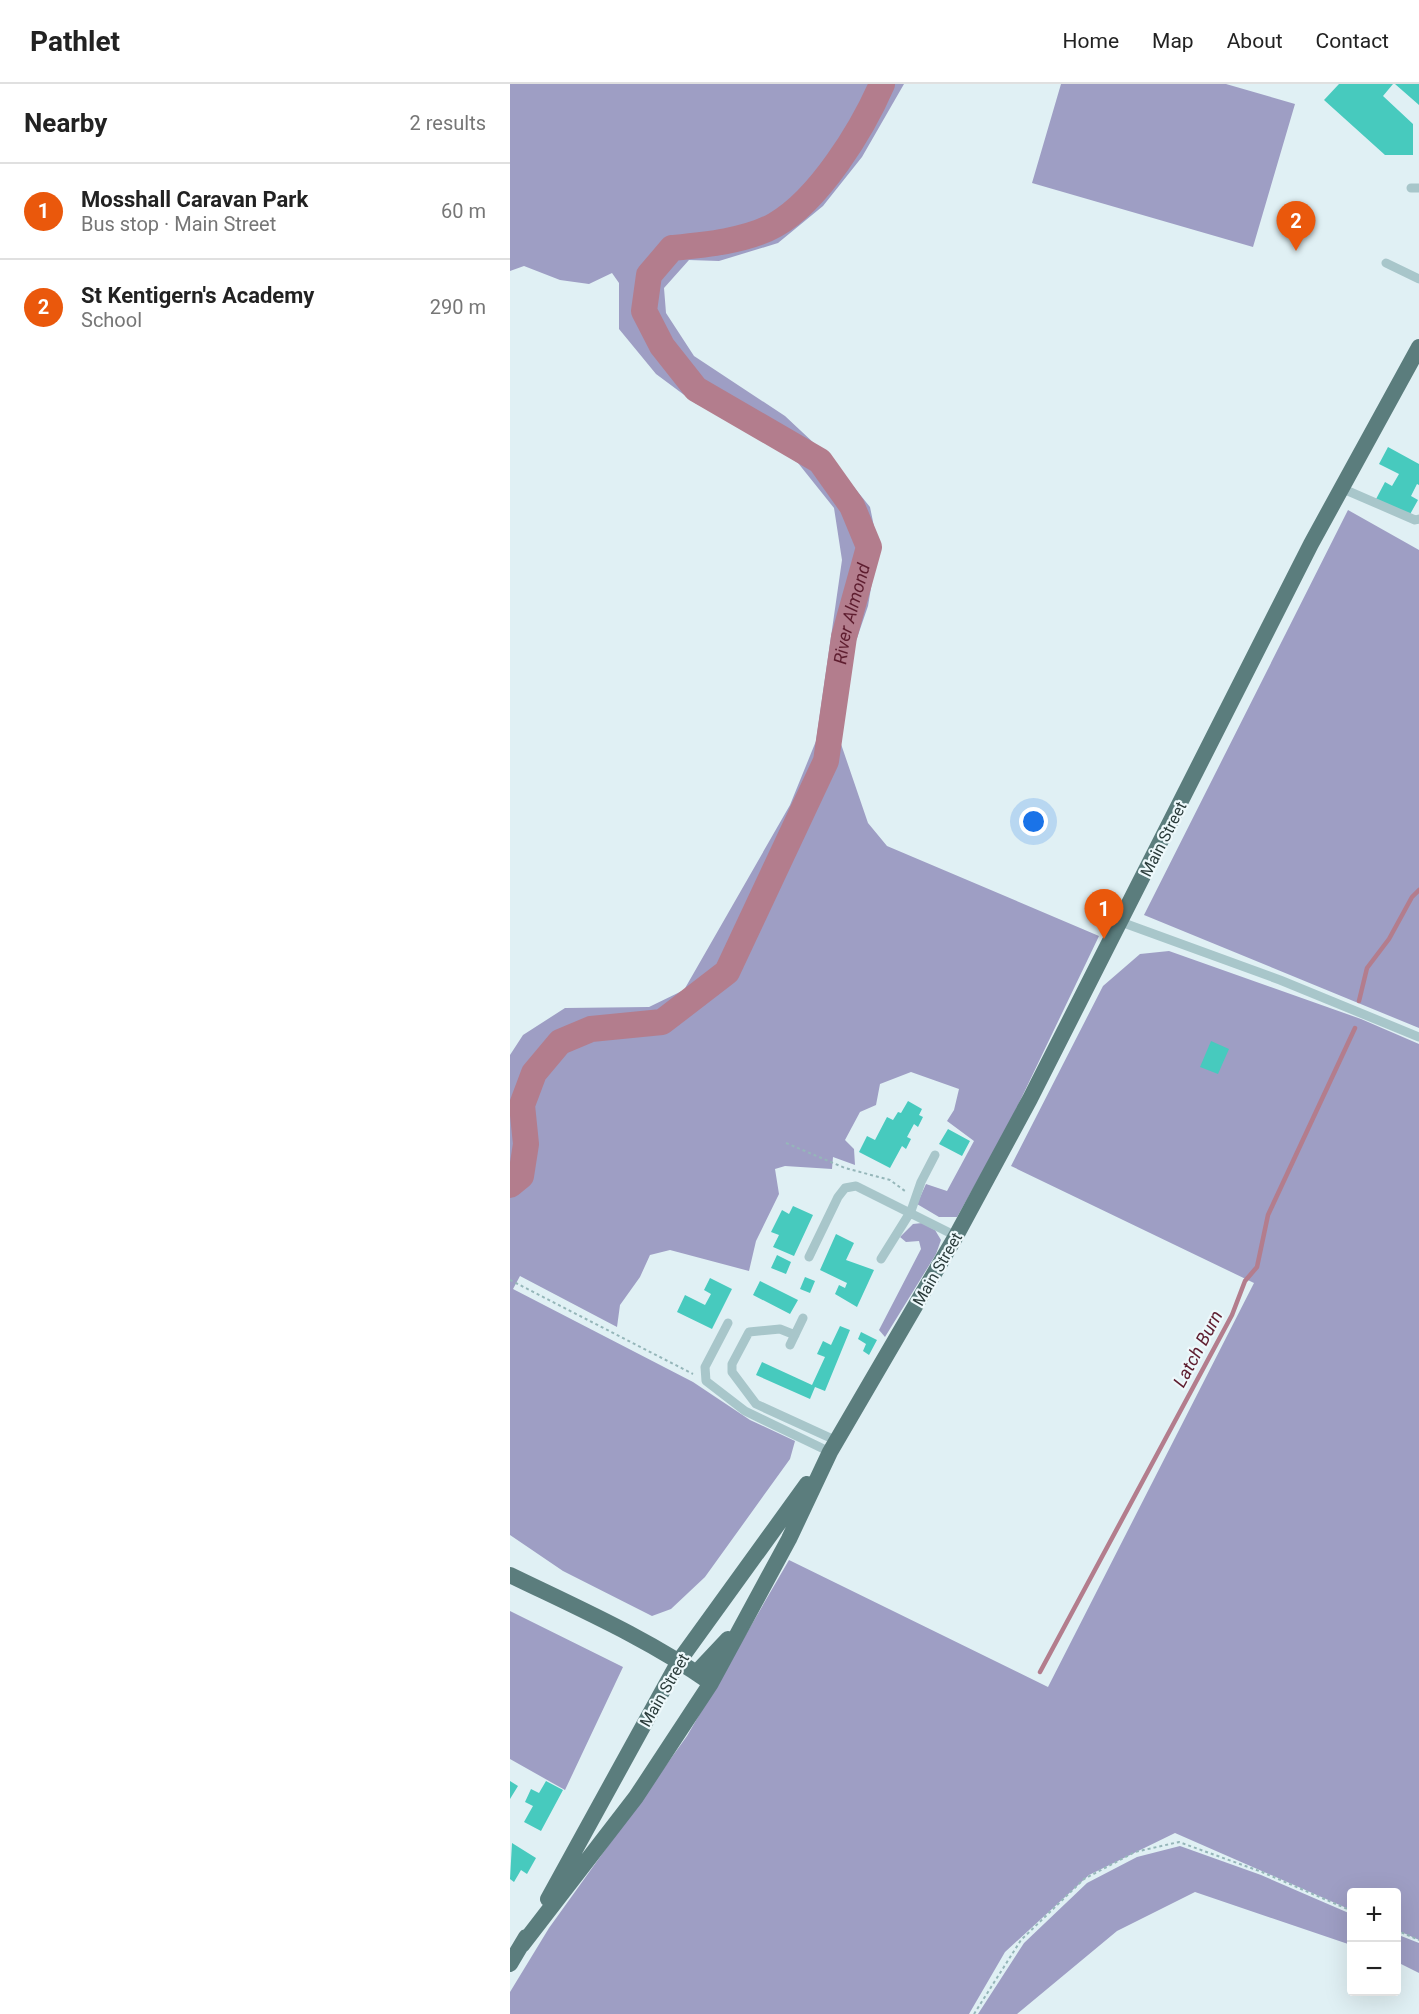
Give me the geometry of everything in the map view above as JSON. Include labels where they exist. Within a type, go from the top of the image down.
[{"type":"main road","name":"Main Street","points":[[522,1944],[636,1797],[711,1683],[789,1539],[834,1446],[956,1236],[1121,922],[1341,488],[1416,358]]},
{"type":"main road","name":"Main Street","points":[[510,1964],[679,1661],[834,1446]]},
{"type":"main road","points":[[510,1575],[592,1614],[679,1661],[711,1683]]},
{"type":"main road","name":"Main Street","points":[[696,1672],[741,1625]]},
{"type":"lane","points":[[1386,263],[1419,279]]},
{"type":"lane","points":[[1341,488],[1415,520],[1419,519]]},
{"type":"lane","points":[[1121,922],[1280,980],[1419,1037]]},
{"type":"lane","points":[[881,1259],[911,1211],[913,1199],[935,1155]]},
{"type":"lane","points":[[809,1257],[838,1197],[845,1188],[856,1186],[911,1211],[956,1236]]},
{"type":"lane","points":[[790,1346],[803,1318]]},
{"type":"lane","points":[[728,1323],[705,1367],[706,1381],[745,1411],[834,1446]]},
{"type":"lane","points":[[795,1335],[780,1329],[749,1332],[732,1364],[732,1372],[756,1404],[834,1446]]},
{"type":"path","points":[[786,1143],[845,1168],[890,1180],[913,1199]]},
{"type":"path","points":[[510,1280],[706,1381]]},
{"type":"path","points":[[974,2014],[1021,1940],[1084,1879],[1135,1852],[1179,1842],[1262,1872],[1347,1909]]},
{"type":"path","points":[[1401,1932],[1419,1940]]},
{"type":"shaded area","points":[[510,84],[904,84],[862,157],[823,206],[778,243],[719,261],[689,260],[664,288],[666,313],[694,356],[785,416],[832,460],[870,507],[878,546],[868,606],[845,673],[841,744],[868,823],[887,846],[1099,936],[1006,1130],[957,1217],[939,1217],[917,1204],[926,1184],[947,1191],[974,1141],[947,1121],[954,1110],[959,1089],[911,1072],[880,1084],[876,1105],[860,1112],[845,1140],[854,1149],[855,1165],[833,1157],[832,1169],[785,1166],[775,1169],[779,1194],[756,1241],[749,1271],[670,1250],[650,1255],[640,1277],[620,1305],[617,1327],[520,1276],[513,1289],[693,1382],[750,1420],[795,1441],[790,1459],[705,1577],[671,1609],[652,1616],[563,1571],[510,1535],[510,1055],[523,1035],[565,1008],[649,1007],[684,990],[790,805],[816,741],[842,560],[834,508],[798,463],[767,441],[695,403],[656,374],[619,329],[619,283],[612,273],[589,284],[560,280],[524,266],[510,271]]},
{"type":"shaded area","points":[[1061,84],[1226,84],[1295,104],[1253,247],[1032,183]]},
{"type":"shaded area","points":[[1348,510],[1419,550],[1419,1028],[1144,915]]},
{"type":"shaded area","points":[[1169,951],[1361,1019],[1419,1044],[1419,1940],[1401,1932],[1401,1888],[1347,1888],[1347,1908],[1175,1833],[1089,1875],[1005,1952],[969,2014],[510,2014],[510,1992],[549,1928],[687,1736],[789,1560],[1048,1687],[1254,1283],[1011,1166],[1103,986],[1140,954]]},
{"type":"shaded area","points":[[922,1223],[935,1230],[941,1240],[936,1254],[885,1337],[879,1330],[921,1249],[919,1241],[906,1242],[900,1237],[913,1224]]},
{"type":"shaded area","points":[[510,1611],[623,1667],[565,1790],[510,1759]]},
{"type":"shaded area","points":[[1180,1846],[1261,1875],[1347,1912],[1347,1944],[1195,1892],[1117,1931],[1017,2014],[978,2014],[1024,1943],[1087,1883],[1137,1857]]},
{"type":"shaded area","points":[[1401,1936],[1419,1943],[1419,1973],[1401,1964]]},
{"type":"building","points":[[1339,84],[1393,84],[1383,96],[1413,124],[1413,155],[1385,155],[1324,100]]},
{"type":"building","points":[[1395,84],[1419,84],[1419,105]]},
{"type":"building","points":[[1388,447],[1419,464],[1419,485],[1417,484],[1411,496],[1418,500],[1408,518],[1375,501],[1385,482],[1392,486],[1399,474],[1379,464]]},
{"type":"building","points":[[1211,1041],[1229,1049],[1218,1074],[1200,1067]]},
{"type":"building","points":[[908,1101],[922,1109],[919,1115],[923,1117],[918,1127],[914,1124],[907,1137],[911,1139],[906,1149],[902,1146],[890,1168],[859,1152],[867,1136],[875,1140],[887,1117],[893,1120],[898,1112],[901,1113]]},
{"type":"building","points":[[948,1129],[970,1141],[962,1156],[939,1144]]},
{"type":"building","points":[[793,1206],[813,1215],[794,1256],[773,1247],[779,1235],[771,1232],[782,1210],[789,1214]]},
{"type":"building","points":[[836,1234],[854,1243],[846,1260],[874,1270],[857,1307],[835,1294],[839,1285],[845,1288],[847,1283],[820,1270]]},
{"type":"building","points":[[777,1255],[791,1262],[786,1274],[771,1268]]},
{"type":"building","points":[[805,1277],[815,1281],[810,1293],[800,1289]]},
{"type":"building","points":[[710,1278],[732,1289],[712,1329],[677,1312],[685,1295],[705,1305],[711,1294],[704,1290]]},
{"type":"building","points":[[760,1281],[798,1300],[790,1314],[753,1295]]},
{"type":"building","points":[[840,1326],[850,1330],[825,1391],[815,1387],[810,1399],[756,1375],[762,1362],[812,1385],[825,1357],[817,1354],[823,1341],[831,1345]]},
{"type":"building","points":[[861,1332],[877,1340],[869,1355],[863,1351],[866,1344],[858,1339]]},
{"type":"building","points":[[510,1781],[518,1786],[510,1799]]},
{"type":"building","points":[[546,1781],[563,1790],[541,1831],[524,1822],[533,1806],[525,1802],[531,1789],[539,1793]]},
{"type":"building","points":[[512,1843],[536,1858],[527,1874],[521,1870],[514,1882],[510,1879]]},
{"type":"waterway","name":"River Almond","points":[[510,1185],[521,1176],[526,1144],[522,1105],[534,1073],[560,1042],[591,1029],[662,1022],[727,972],[826,761],[844,637],[869,547],[852,506],[820,461],[696,389],[662,346],[644,311],[649,275],[672,248],[751,235],[775,225],[807,199],[838,162],[863,122],[882,84]]},
{"type":"waterway","name":"Latch Burn","points":[[1359,1001],[1367,968],[1389,939],[1412,897],[1419,890]]},
{"type":"waterway","name":"Latch Burn","points":[[1040,1672],[1232,1315],[1245,1281],[1257,1267],[1268,1215],[1355,1028]]},
{"type":"place","name":"St Kentigern's Academy","points":[[1296,251]]},
{"type":"place","name":"Mosshall Caravan Park","points":[[1104,939]]}]
